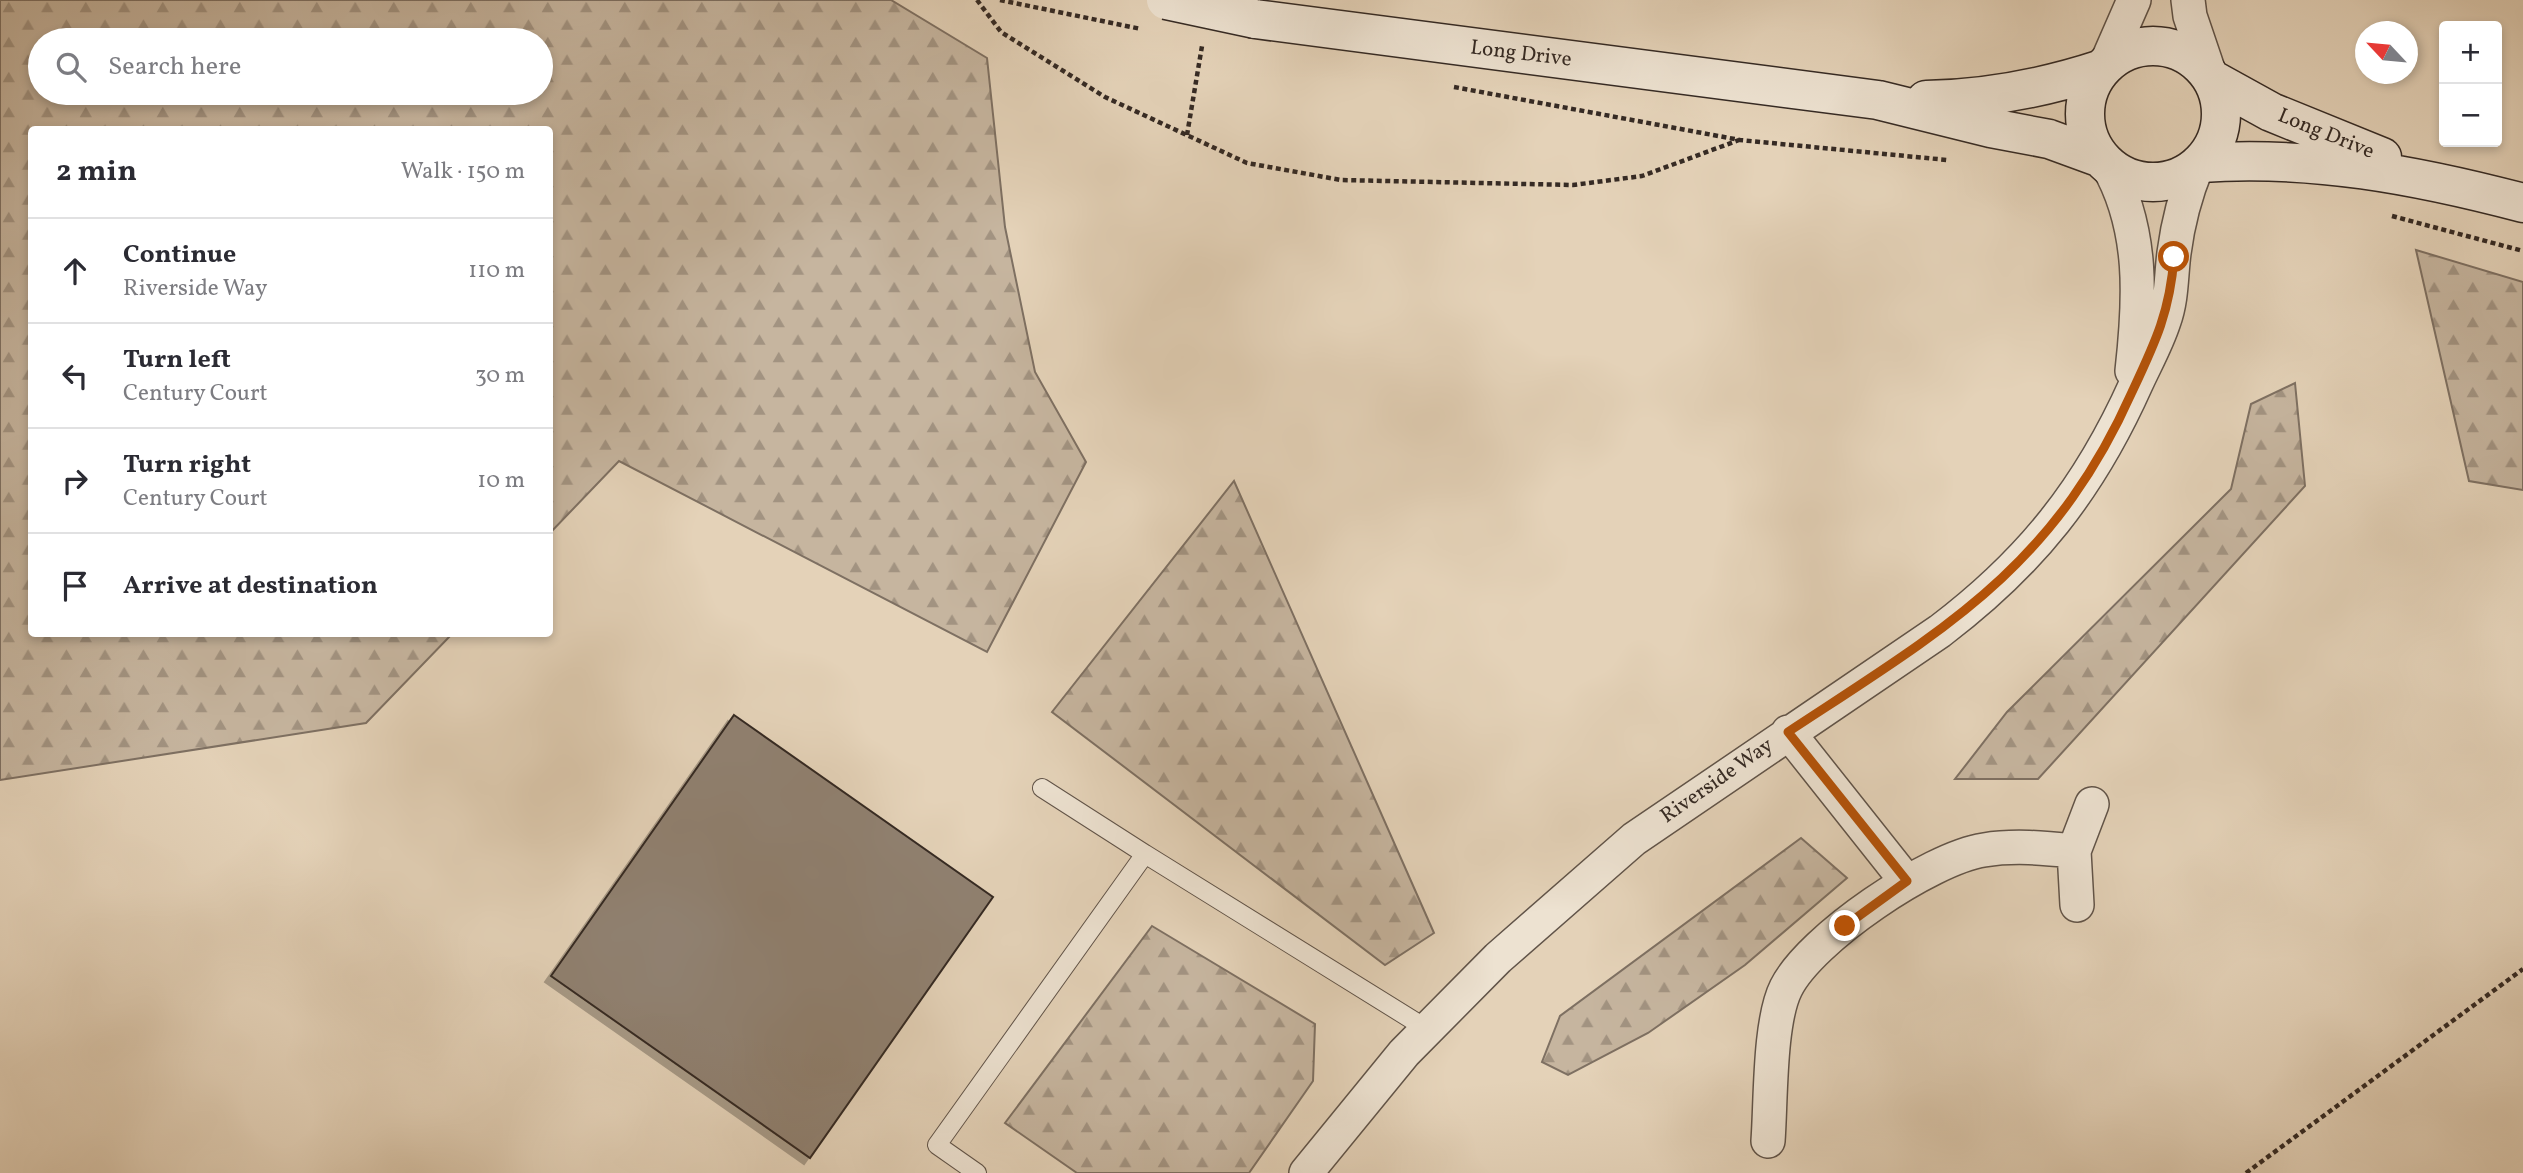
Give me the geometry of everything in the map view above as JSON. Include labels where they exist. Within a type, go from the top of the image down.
[{"type":"main road","name":"Long Drive","points":[[1166,0],[1255,19],[1878,100],[2049,139],[2104,161]]},
{"type":"main road","points":[[2149,45],[2173,48],[2194,58],[2211,78],[2221,101],[2221,124],[2214,145],[2199,165],[2180,177],[2151,182],[2123,176],[2104,161],[2091,141],[2086,122],[2086,103],[2091,85],[2104,66],[2126,51],[2149,45]]},
{"type":"main road","name":"Long Drive","points":[[1878,100],[2000,95],[2063,82],[2104,66]]},
{"type":"main road","name":"Long Drive","points":[[2211,78],[2272,112],[2442,181],[2523,203]]},
{"type":"main road","name":"Long Drive","points":[[2199,165],[2287,160],[2442,181]]},
{"type":"street","points":[[2104,66],[2134,0]]},
{"type":"street","points":[[2188,0],[2190,16],[2211,78]]},
{"type":"street","name":"Riverside Way","points":[[2104,161],[2130,216],[2136,250],[2138,318],[2129,401]]},
{"type":"street","name":"Riverside Way","points":[[1306,1173],[1404,1053],[1427,1029],[1498,958],[1634,839],[1940,631],[2014,569],[2073,500],[2112,437],[2129,401],[2164,322],[2178,224],[2186,192],[2199,165]]},
{"type":"street","points":[[1788,732],[1907,881]]},
{"type":"street","points":[[2077,905],[2074,851],[2092,804]]},
{"type":"street","points":[[1768,1141],[1777,1021],[1786,989],[1808,957],[1907,881],[1948,860],[1982,850],[2020,846],[2074,851]]},
{"type":"lane","points":[[1042,788],[1427,1029]]},
{"type":"lane","points":[[977,1173],[937,1145],[1145,854]]},
{"type":"path","points":[[976,0],[1002,32],[1105,97],[1247,163],[1341,180],[1573,185],[1642,176],[1740,140],[1443,85]]},
{"type":"path","points":[[1000,0],[1142,29]]},
{"type":"path","points":[[1187,135],[1203,40]]},
{"type":"path","points":[[2246,1173],[2523,969]]},
{"type":"green space","points":[[0,0],[891,0],[987,58],[1005,227],[1035,372],[1086,462],[987,652],[619,461],[553,530],[553,126],[28,126],[28,637],[449,637],[366,723],[0,780]]},
{"type":"green space","points":[[2416,250],[2523,282],[2523,490],[2469,481]]},
{"type":"green space","points":[[2295,383],[2305,486],[2038,779],[1955,779],[2007,712],[2231,489],[2251,404]]},
{"type":"green space","points":[[1234,481],[1434,933],[1385,965],[1052,712]]},
{"type":"green space","points":[[1801,838],[1847,878],[1745,965],[1648,1033],[1568,1075],[1542,1062],[1560,1016]]},
{"type":"green space","points":[[1152,926],[1315,1024],[1313,1081],[1249,1173],[1077,1173],[1005,1123]]},
{"type":"building","points":[[734,715],[993,897],[810,1158],[551,976]]},
{"type":"route","points":[[1845,926],[1907,881],[1788,732],[1959,617],[2014,569],[2041,540],[2073,500],[2112,437],[2164,322],[2174,257]]}]
